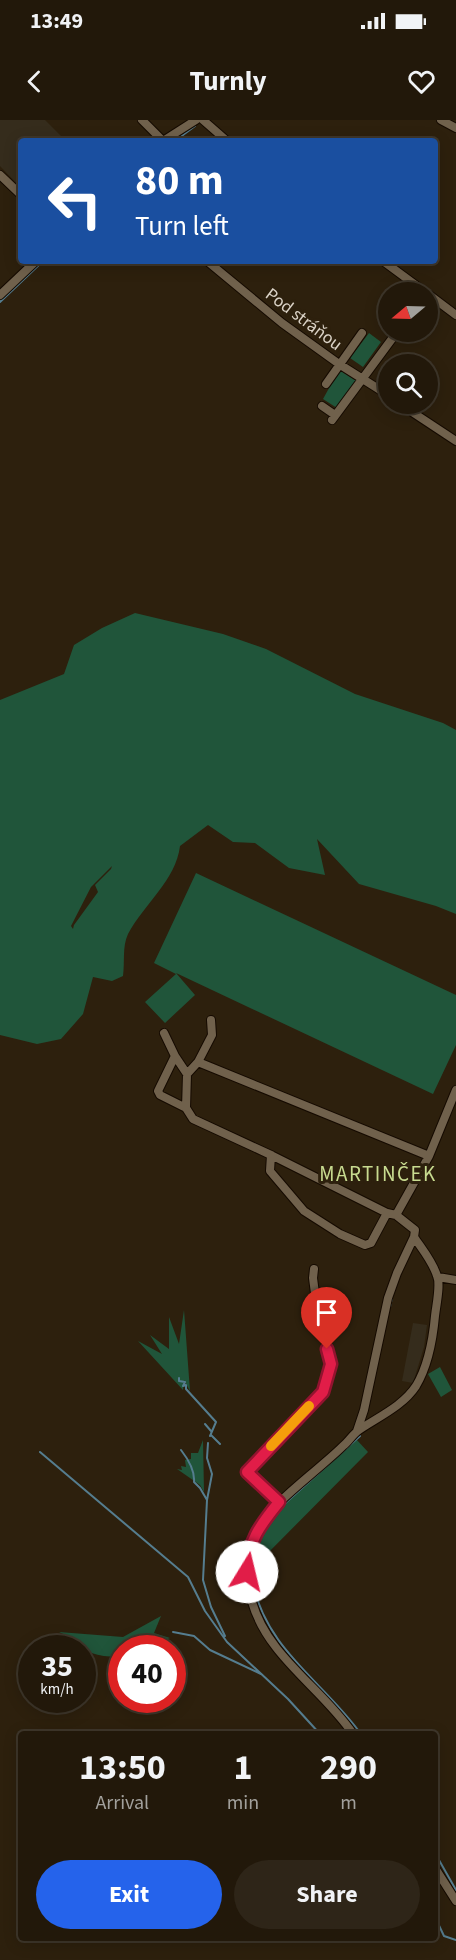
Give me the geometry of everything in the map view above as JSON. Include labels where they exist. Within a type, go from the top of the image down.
[{"type":"street","points":[[142,120],[160,138]]},
{"type":"street","points":[[168,138],[196,120]]},
{"type":"street","points":[[203,120],[224,138]]},
{"type":"street","points":[[441,120],[456,128]]},
{"type":"street","points":[[0,175],[18,192]]},
{"type":"street","points":[[0,295],[33,264]]},
{"type":"street","name":"Pod stráňou","points":[[211,264],[282,323],[378,388]]},
{"type":"street","points":[[387,264],[411,282]]},
{"type":"street","points":[[438,302],[456,315]]},
{"type":"street","points":[[326,384],[362,333]]},
{"type":"street","points":[[322,406],[333,418],[389,342]]},
{"type":"street","points":[[415,414],[456,441]]},
{"type":"street","points":[[187,1074],[198,1062],[212,1035],[211,1020]]},
{"type":"street","points":[[164,1032],[175,1056],[187,1074],[186,1108]]},
{"type":"street","points":[[175,1056],[158,1091],[160,1095],[186,1108],[193,1119],[387,1213],[396,1215],[415,1230],[388,1298],[364,1410],[357,1431]]},
{"type":"street","points":[[198,1062],[429,1156]]},
{"type":"street","points":[[396,1215],[429,1156],[456,1090]]},
{"type":"street","points":[[271,1155],[270,1171],[284,1190],[304,1211],[340,1234],[365,1245],[371,1243],[387,1213]]},
{"type":"street","points":[[351,1731],[322,1696],[280,1655],[265,1632],[253,1604],[248,1582],[249,1551],[259,1526],[279,1502],[357,1431],[408,1396],[423,1373],[434,1331],[438,1277],[414,1237]]},
{"type":"street","points":[[279,1502],[247,1472],[323,1392],[326,1383],[331,1364],[316,1301],[314,1269]]},
{"type":"street","points":[[438,1277],[456,1280]]},
{"type":"street","points":[[438,1873],[456,1901]]},
{"type":"shaded area","points":[[0,120],[45,120],[63,138],[18,138],[18,185],[0,166]]},
{"type":"shaded area","points":[[413,1323],[427,1325],[424,1347],[413,1383],[402,1381]]},
{"type":"green space","points":[[369,333],[381,342],[363,367],[350,358]]},
{"type":"green space","points":[[339,370],[356,381],[337,408],[323,399]]},
{"type":"green space","points":[[135,613],[223,634],[266,649],[355,694],[443,723],[456,730],[456,914],[359,884],[317,839],[325,875],[289,868],[255,843],[233,842],[208,825],[180,846],[166,881],[128,934],[124,949],[123,976],[112,981],[93,977],[83,1014],[61,1039],[37,1044],[0,1035],[0,700],[64,674],[74,645],[102,628]],"holes":[[[112,866],[95,885],[98,892],[73,929],[71,926],[91,887]]]},
{"type":"green space","points":[[196,873],[456,995],[456,1045],[433,1094],[176,973],[195,995],[165,1023],[145,1002],[176,974],[154,963]]},
{"type":"green space","points":[[184,1310],[190,1391],[184,1380],[183,1390],[138,1341],[162,1354],[150,1335],[169,1349],[169,1317],[179,1344]]},
{"type":"green space","points":[[440,1367],[452,1390],[441,1397],[428,1374]]},
{"type":"green space","points":[[356,1439],[368,1452],[259,1562],[250,1552],[271,1519],[297,1490]]},
{"type":"green space","points":[[203,1440],[204,1492],[200,1485],[177,1469],[182,1470],[181,1466],[186,1467],[185,1460],[191,1459],[191,1453],[198,1453]]},
{"type":"green space","points":[[161,1616],[154,1633],[160,1635],[127,1635]]},
{"type":"green space","points":[[59,1632],[108,1636],[108,1656],[96,1654],[96,1635],[66,1635]]},
{"type":"waterway","points":[[179,138],[195,126]]},
{"type":"waterway","points":[[0,302],[40,264]]},
{"type":"waterway","points":[[390,1307],[392,1298]]},
{"type":"waterway","points":[[179,1378],[179,1381],[185,1382],[183,1386],[186,1385],[186,1389],[216,1422],[210,1436]]},
{"type":"waterway","points":[[205,1424],[211,1431]]},
{"type":"waterway","points":[[211,1435],[220,1444]]},
{"type":"waterway","points":[[256,1543],[282,1506],[360,1436]]},
{"type":"waterway","points":[[208,1443],[207,1458],[212,1474],[207,1500],[203,1580],[211,1607],[225,1636]]},
{"type":"waterway","points":[[181,1450],[191,1465],[194,1482],[207,1500]]},
{"type":"waterway","points":[[40,1452],[188,1577],[205,1611],[227,1642],[288,1699],[317,1731]]},
{"type":"waterway","points":[[252,1581],[259,1605],[283,1646],[359,1731]]},
{"type":"waterway","points":[[173,1632],[194,1636],[210,1650],[261,1674]]},
{"type":"waterway","points":[[438,1858],[456,1890]]},
{"type":"waterway","points":[[438,1923],[444,1936],[456,1940]]},
{"type":"slow traffic","points":[[271,1446],[309,1406]]},
{"type":"district","name":"MARTINČEK","points":[[378,1174]]},
{"type":"route","points":[[247,1572],[250,1545],[259,1526],[279,1502],[247,1472],[323,1392],[331,1364],[327,1349]]}]
